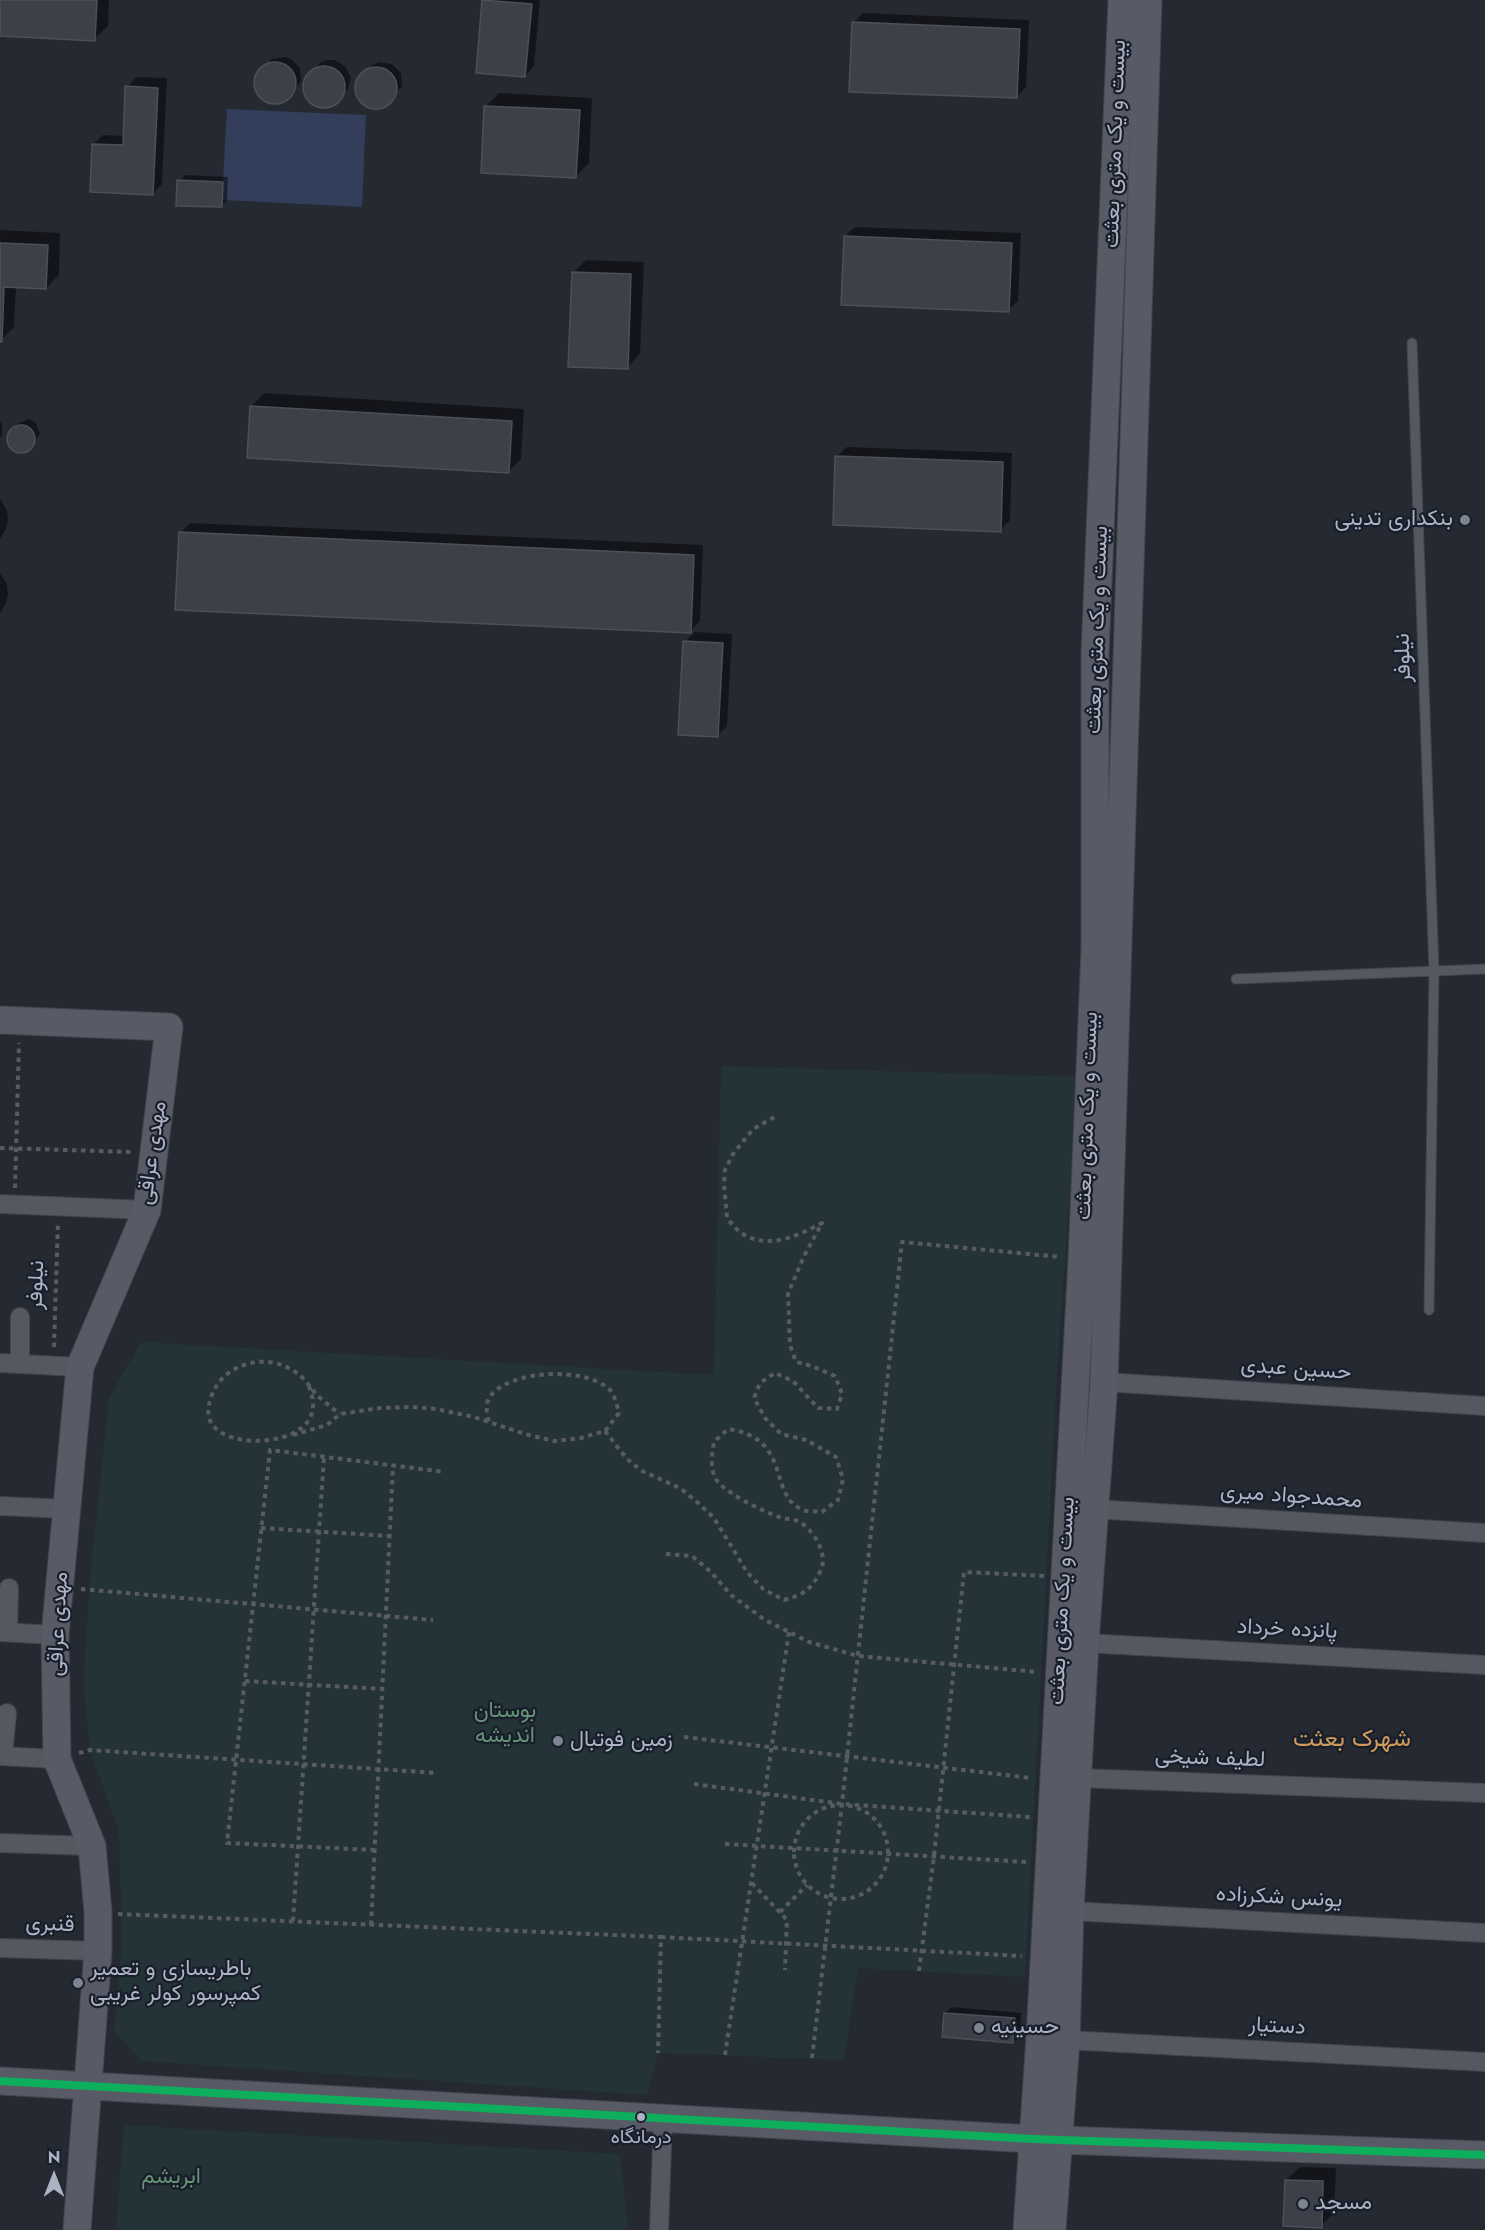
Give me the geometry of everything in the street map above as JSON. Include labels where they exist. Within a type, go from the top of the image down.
[{"type":"street","name":"بیست و یک متری بعثت","points":[[1052,2230],[1066,2040],[1070,1911],[1065,1779],[1095,949],[1095,654],[1122,0]]},
{"type":"street","name":"بیست و یک متری بعثت","points":[[1027,2230],[1040,2037],[1065,1779],[1085,1643],[1104,1382],[1149,0]]},
{"type":"street","name":"مهدی عراقی","points":[[10,1021],[169,1027],[147,1210],[66,1366],[67,1509],[55,1635],[57,1759],[92,1846],[98,1912],[98,1951],[77,2230]]},
{"type":"street","points":[[7,1204],[147,1210]]},
{"type":"street","points":[[20,1317],[20,1364]]},
{"type":"street","points":[[0,1363],[66,1366]]},
{"type":"street","name":"حسین عبدی","points":[[1104,1382],[1485,1406]]},
{"type":"street","points":[[0,1506],[67,1509]]},
{"type":"street","name":"محمدجواد میری","points":[[1094,1509],[1485,1533]]},
{"type":"street","points":[[9,1588],[4,1632],[55,1635]]},
{"type":"street","name":"پانزده خرداد","points":[[1085,1643],[1485,1665]]},
{"type":"street","points":[[7,1713],[2,1756],[57,1759]]},
{"type":"street","name":"لطیف شیخی","points":[[1065,1779],[1485,1793]]},
{"type":"street","points":[[0,1843],[92,1846]]},
{"type":"street","name":"یونس شکرزاده","points":[[1070,1911],[1485,1933]]},
{"type":"street","name":"قنبری","points":[[0,1948],[98,1951]]},
{"type":"street","name":"دستیار","points":[[1066,2040],[1485,2061]]},
{"type":"street","points":[[0,2081],[1032,2139],[1485,2155]]},
{"type":"street","points":[[659,2230],[663,2118]]},
{"type":"lane","name":"نیلوفر","points":[[1412,343],[1434,971],[1429,1310]]},
{"type":"lane","points":[[1236,980],[1485,969]]},
{"type":"path","points":[[7,1204],[16,1148],[10,1021]]},
{"type":"path","points":[[605,1431],[627,1459],[642,1471],[680,1488],[714,1518],[747,1572],[763,1589],[784,1600],[803,1595],[815,1582],[823,1564],[819,1545],[812,1534],[800,1522],[782,1518],[736,1495],[717,1481],[711,1464],[714,1442],[728,1429],[744,1431],[761,1442],[774,1459],[789,1498],[803,1510],[822,1512],[838,1500],[843,1479],[836,1457],[806,1440],[781,1434],[765,1418],[754,1398],[760,1383],[775,1373],[793,1381],[818,1408],[837,1409],[842,1394],[835,1376],[796,1362],[790,1345],[787,1324],[788,1294],[804,1256],[822,1223],[785,1240],[758,1240],[741,1233],[727,1218],[724,1202],[725,1177],[732,1154],[753,1129],[778,1115]]},
{"type":"path","points":[[0,1148],[154,1153]]},
{"type":"path","name":"نیلوفر","points":[[59,1207],[66,1366]]},
{"type":"path","points":[[812,2058],[842,1804],[902,1242],[1082,1260]]},
{"type":"path","points":[[340,1414],[318,1396],[297,1373],[274,1363],[253,1361],[236,1367],[220,1380],[211,1397],[209,1417],[215,1428],[231,1438],[270,1441],[327,1425],[340,1414],[380,1408],[412,1407],[436,1409],[554,1441],[581,1438],[605,1431],[619,1413],[612,1392],[594,1379],[571,1375],[540,1375],[522,1378],[502,1387],[489,1398],[486,1408],[489,1422]]},
{"type":"path","points":[[293,1435],[308,1423],[314,1405],[309,1386]]},
{"type":"path","points":[[375,1850],[227,1844],[270,1450],[445,1472]]},
{"type":"path","points":[[293,1922],[324,1456]]},
{"type":"path","points":[[371,1925],[393,1465]]},
{"type":"path","points":[[261,1528],[390,1536]]},
{"type":"path","points":[[666,1554],[692,1556],[711,1572],[731,1595],[765,1620],[809,1642],[858,1656],[1041,1672]]},
{"type":"path","points":[[919,1971],[934,1856],[964,1572],[1046,1576]]},
{"type":"path","points":[[60,1587],[433,1620]]},
{"type":"path","points":[[725,2055],[789,1632]]},
{"type":"path","points":[[245,1681],[382,1689]]},
{"type":"path","points":[[684,1737],[1065,1779]]},
{"type":"path","points":[[57,1759],[90,1750],[437,1773]]},
{"type":"path","points":[[694,1784],[842,1804],[857,1807],[870,1814],[881,1825],[887,1839],[889,1854],[880,1880],[870,1890],[858,1896],[844,1899],[831,1898],[807,1885],[797,1868],[794,1848],[797,1834],[804,1822],[814,1812],[827,1806],[842,1804],[1034,1818]]},
{"type":"path","points":[[724,1844],[1031,1862]]},
{"type":"path","points":[[751,1882],[787,1920],[785,1970]]},
{"type":"path","points":[[780,1912],[807,1885]]},
{"type":"path","points":[[98,1912],[1026,1956]]},
{"type":"path","points":[[658,2053],[662,1937]]},
{"type":"green space","name":"بوستان اندیشه","points":[[721,1066],[1078,1077],[1057,1375],[1025,1977],[858,1968],[844,2060],[658,2053],[647,2095],[141,2061],[114,2031],[122,1940],[119,1832],[90,1750],[83,1681],[91,1568],[109,1398],[141,1342],[714,1375]]},
{"type":"green space","name":"ابریشم","points":[[124,2125],[620,2154],[628,2230],[116,2230]]},
{"type":"water","points":[[227,109],[366,115],[362,207],[222,200]]},
{"type":"building","points":[[0,0],[97,0],[95,41],[0,36]]},
{"type":"building","points":[[482,0],[532,4],[525,77],[476,73]]},
{"type":"building","points":[[852,22],[1020,29],[1017,98],[849,92]]},
{"type":"building","points":[[275,62],[290,68],[296,83],[290,98],[275,104],[260,98],[254,83],[260,68]]},
{"type":"building","points":[[324,66],[339,72],[345,87],[339,102],[324,108],[309,102],[303,87],[309,72]]},
{"type":"building","points":[[376,67],[384,68],[391,73],[396,80],[396,96],[391,103],[384,108],[376,109],[368,108],[361,103],[356,96],[355,88],[356,80],[361,73],[368,68]]},
{"type":"building","points":[[125,86],[158,88],[153,195],[90,192],[92,144],[123,145]]},
{"type":"building","points":[[484,106],[580,110],[576,178],[481,173]]},
{"type":"building","points":[[177,180],[223,182],[222,207],[176,206]]},
{"type":"building","points":[[844,236],[1012,243],[1009,312],[841,305]]},
{"type":"building","points":[[0,243],[48,245],[46,289],[4,287],[2,342],[0,342]]},
{"type":"building","points":[[572,272],[631,274],[628,369],[568,367]]},
{"type":"building","points":[[250,406],[512,421],[509,473],[247,458]]},
{"type":"building","points":[[21,425],[31,429],[35,439],[31,449],[21,453],[11,449],[7,439],[11,429]]},
{"type":"building","points":[[835,456],[1003,462],[1001,532],[833,525]]},
{"type":"building","points":[[179,532],[694,555],[691,633],[175,610]]},
{"type":"building","points":[[683,641],[723,643],[718,737],[678,735]]},
{"type":"building","name":"حسینیه","points":[[944,2013],[1015,2018],[1013,2043],[942,2037]]},
{"type":"building","name":"مسجد","points":[[1285,2180],[1323,2181],[1322,2228],[1283,2226]]},
{"type":"transit line","points":[[0,2081],[1032,2139],[1485,2155]]},
{"type":"place","name":"بنکداری تدینی","points":[[1465,520]]},
{"type":"place","name":"زمین فوتبال","points":[[558,1741]]},
{"type":"place","name":"باطریسازی و تعمیر کمپرسور کولر غریبی","points":[[78,1983]]},
{"type":"place","name":"حسینیه","points":[[979,2028]]},
{"type":"place","name":"درمانگاه","points":[[641,2117]]},
{"type":"place","name":"مسجد","points":[[1303,2204]]},
{"type":"district","name":"شهرک بعثت","points":[[1352,1740]]}]
